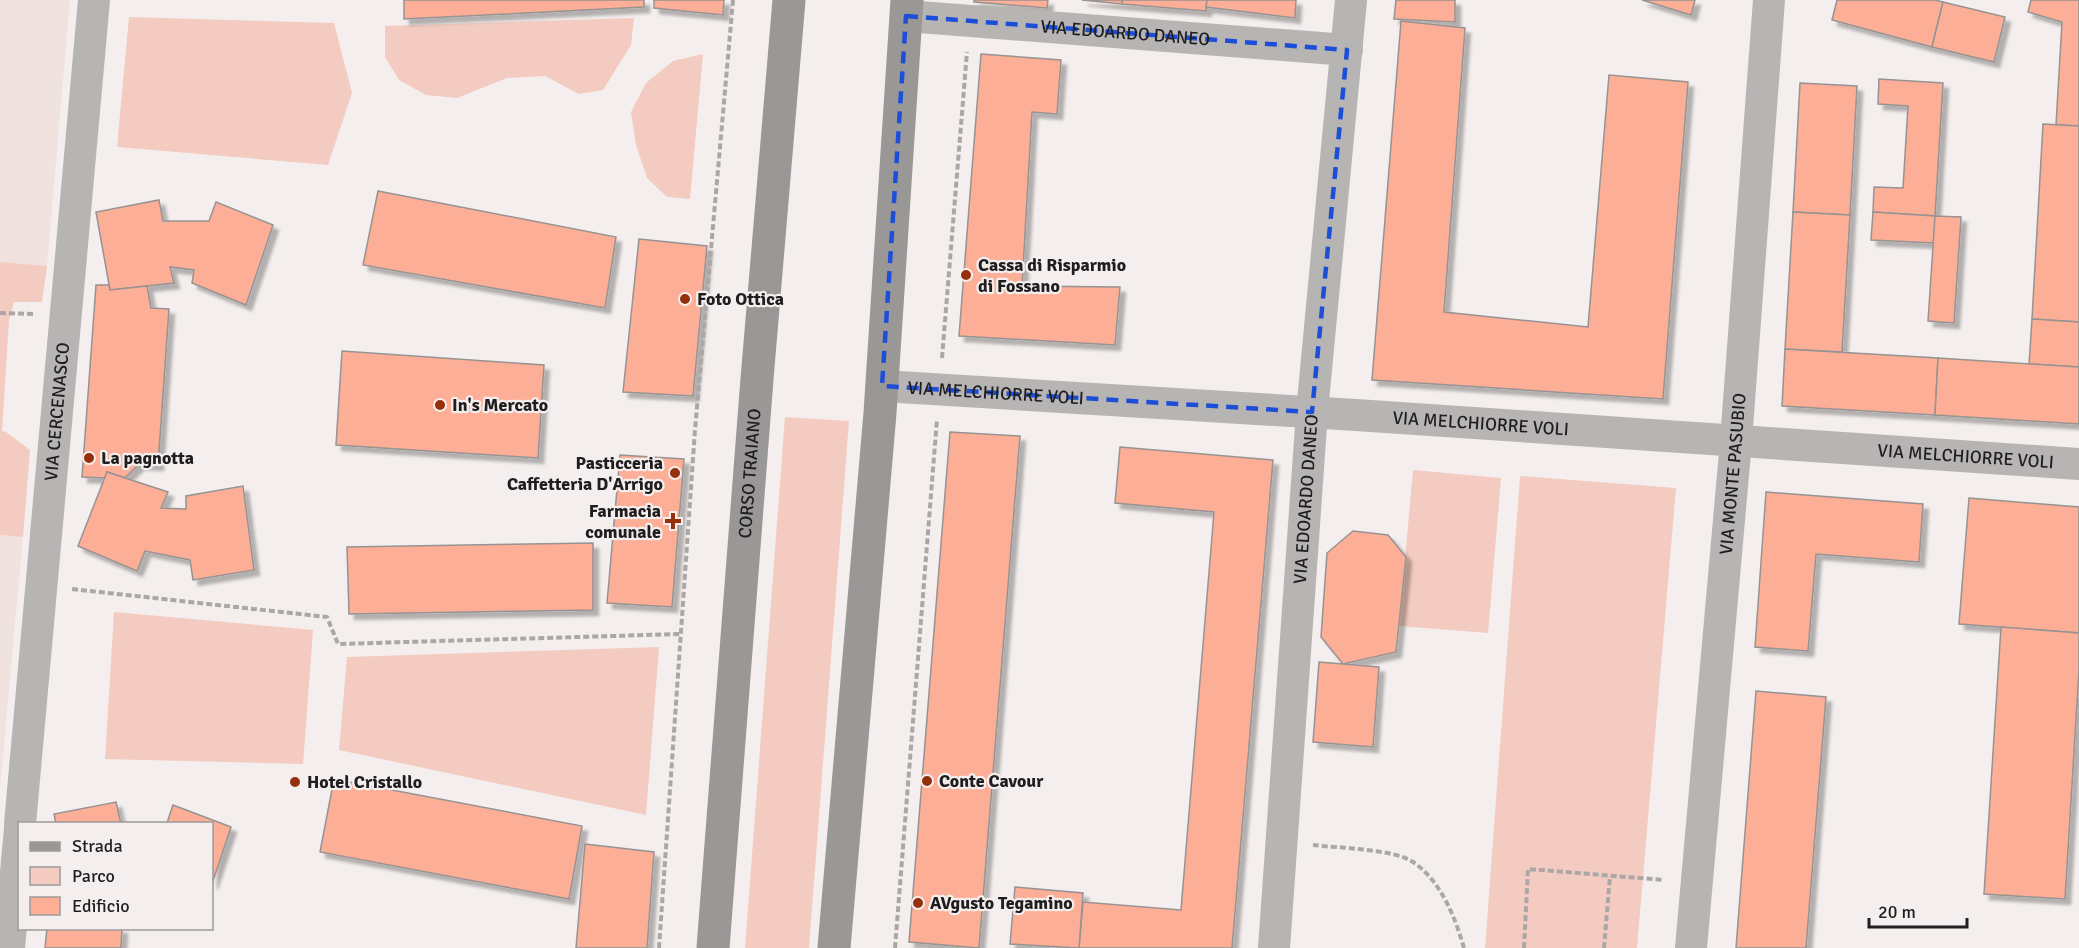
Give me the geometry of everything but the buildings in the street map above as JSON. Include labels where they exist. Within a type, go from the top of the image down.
[{"type":"main road","name":"CORSO TRAIANO","points":[[713,948],[789,0]]},
{"type":"main road","points":[[834,948],[882,387],[904,5]]},
{"type":"street","name":"VIA CERCENASCO","points":[[20,822],[94,0]]},
{"type":"street","name":"VIA EDOARDO DANEO","points":[[1274,948],[1312,412],[1351,0]]},
{"type":"street","name":"VIA MONTE PASUBIO","points":[[1691,948],[1736,441],[1769,0]]},
{"type":"street","name":"VIA EDOARDO DANEO","points":[[904,5],[970,20],[1347,50]]},
{"type":"street","name":"VIA MELCHIORRE VOLI","points":[[882,387],[1312,412],[2079,464]]},
{"type":"street","points":[[9,948],[18,851]]},
{"type":"path","points":[[660,948],[695,430],[733,0]]},
{"type":"path","points":[[895,948],[970,20]]},
{"type":"path","points":[[0,313],[35,314]]},
{"type":"path","points":[[42,586],[327,617],[338,644],[681,634]]},
{"type":"path","points":[[1281,840],[1386,854],[1412,862],[1438,888],[1459,931],[1464,948]]},
{"type":"path","points":[[1524,948],[1528,870],[1697,883]]},
{"type":"path","points":[[1605,948],[1610,876]]},
{"type":"highlighted area","points":[[906,16],[1347,50],[1312,412],[882,386]]},
{"type":"shaded area","points":[[0,0],[70,0],[47,266],[0,262]]},
{"type":"shaded area","points":[[0,535],[23,537],[0,788]]},
{"type":"green space","points":[[129,17],[334,23],[352,93],[328,165],[117,147]]},
{"type":"green space","points":[[634,18],[631,45],[603,90],[579,94],[545,76],[507,78],[457,98],[426,95],[399,80],[385,57],[385,26]]},
{"type":"green space","points":[[703,54],[690,199],[667,197],[647,178],[636,145],[631,112],[646,83],[673,61]]},
{"type":"green space","points":[[0,262],[47,266],[42,302],[14,302],[9,320],[2,431],[30,450],[23,537],[0,535]]},
{"type":"green space","points":[[785,417],[849,421],[809,948],[745,948]]},
{"type":"green space","points":[[1413,470],[1501,478],[1488,633],[1399,626]]},
{"type":"green space","points":[[1520,476],[1676,488],[1637,948],[1485,948]]},
{"type":"green space","points":[[114,612],[313,630],[303,764],[105,759]]},
{"type":"green space","points":[[659,647],[646,815],[339,750],[347,657]]},
{"type":"place","name":"Cassa di Risparmio di Fossano","points":[[966,275]]},
{"type":"place","name":"Foto Ottica","points":[[685,299]]},
{"type":"place","name":"In's Mercato","points":[[440,405]]},
{"type":"place","name":"La pagnotta","points":[[89,458]]},
{"type":"place","name":"Pasticceria Caffetteria D'Arrigo","points":[[675,473]]},
{"type":"place","name":"Farmacia comunale","points":[[673,521]]},
{"type":"place","name":"Conte Cavour","points":[[927,781]]},
{"type":"place","name":"Hotel Cristallo","points":[[295,782]]},
{"type":"place","name":"AVgusto Tegamino","points":[[918,903]]}]
